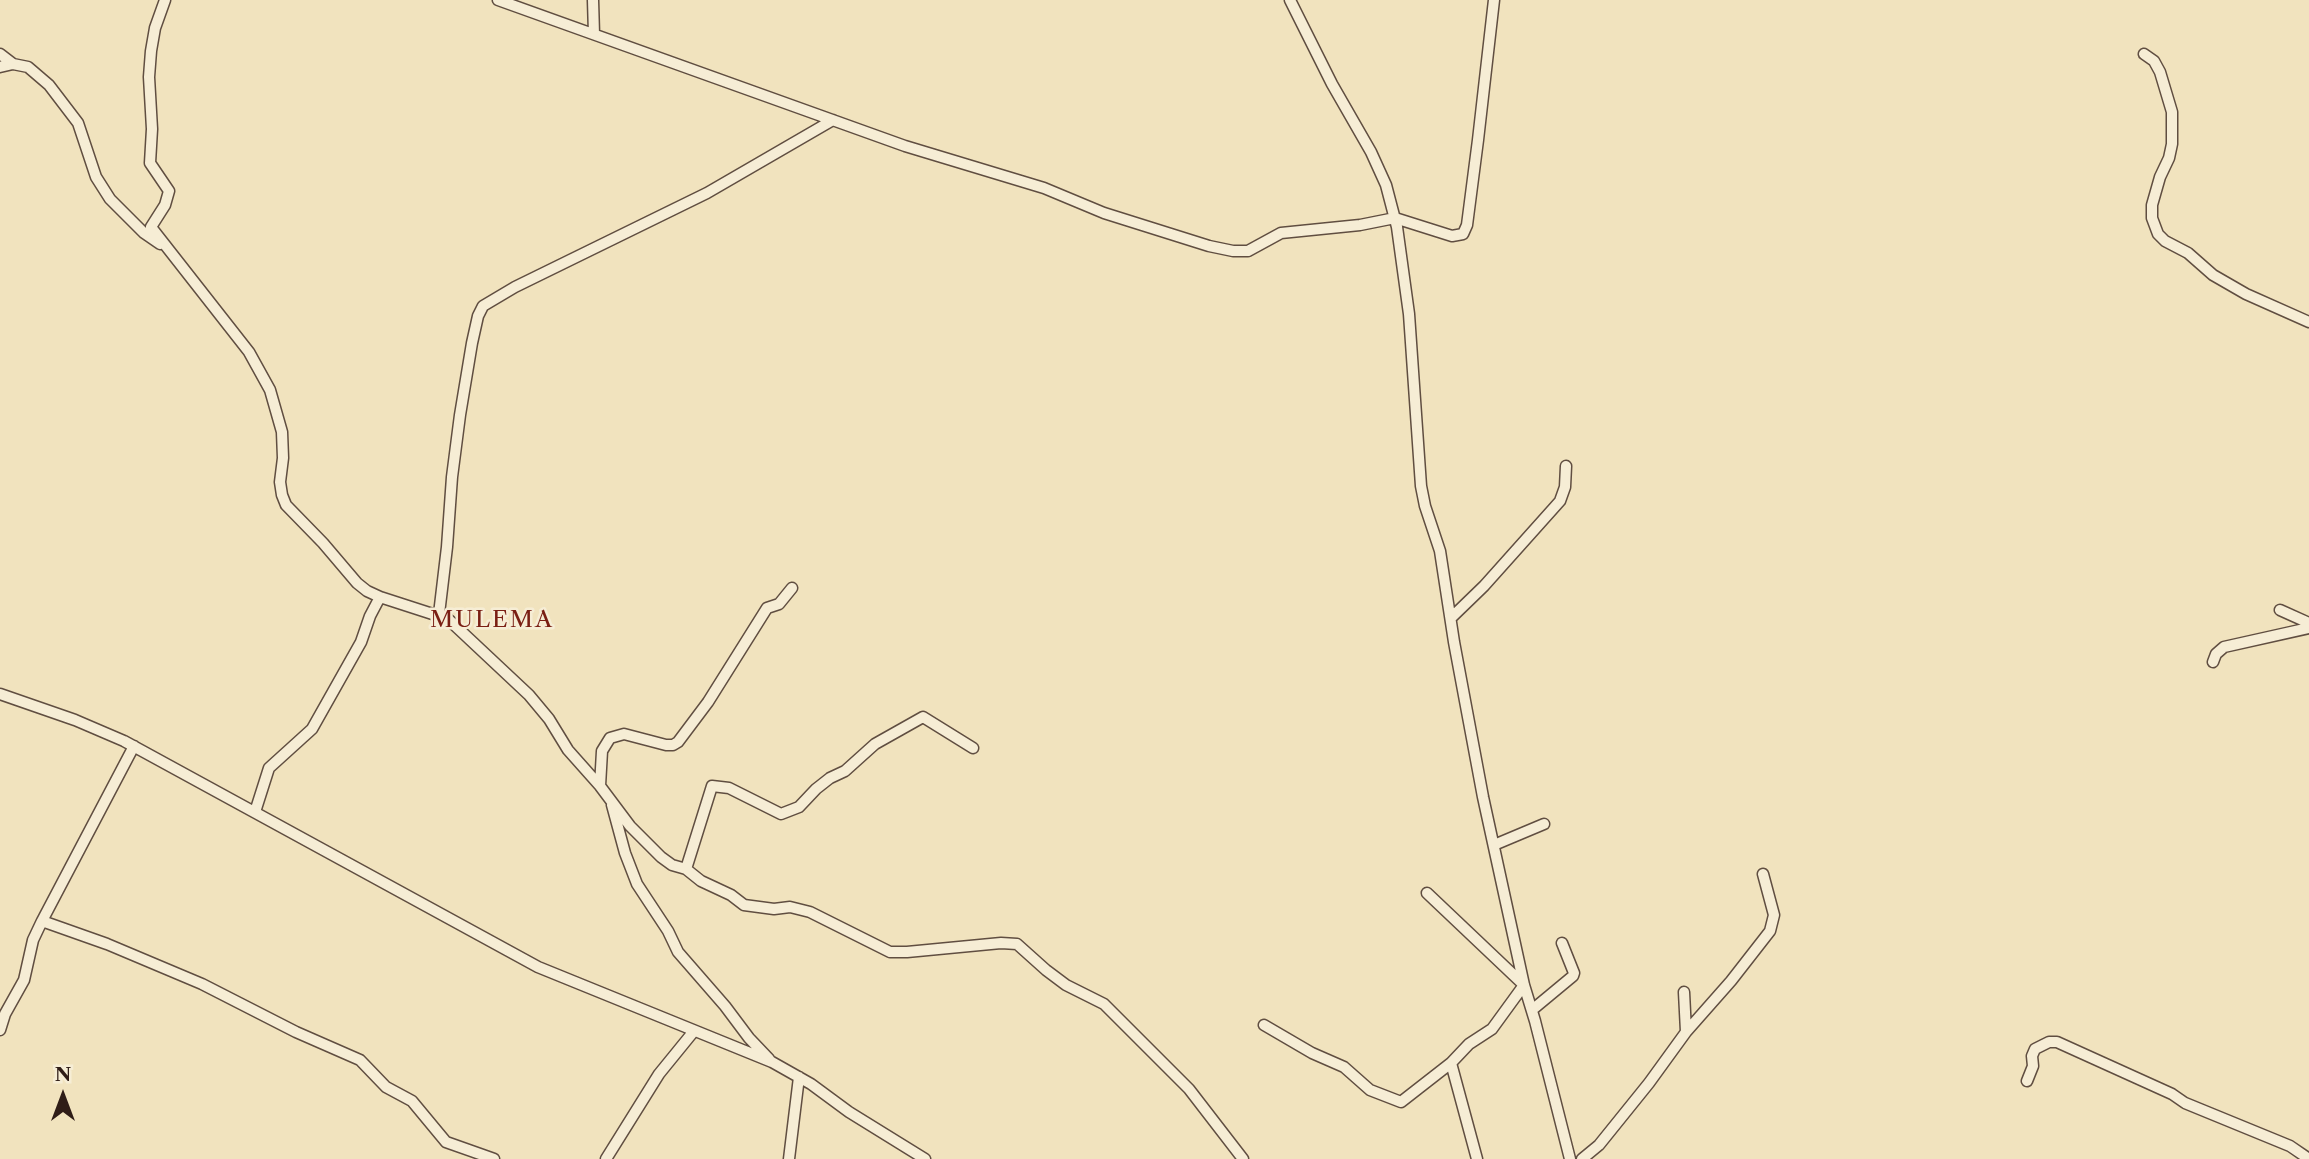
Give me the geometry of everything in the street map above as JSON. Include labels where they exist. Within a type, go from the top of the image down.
[{"type":"street","points":[[165,0],[155,28],[151,51],[150,163],[169,191],[165,205],[151,227],[248,352],[270,390],[282,432],[280,482],[286,505],[358,583],[380,597],[448,619],[524,690],[549,719],[568,750],[630,826],[672,865],[686,869],[701,881],[731,895],[744,905],[774,909],[790,907],[810,912],[890,952],[1017,944],[1066,985],[1104,1004],[1189,1089],[1243,1159]]},
{"type":"street","points":[[498,0],[905,146],[1044,188],[1104,213],[1233,251],[1248,251],[1281,233],[1360,225],[1395,218],[1452,236],[1464,234],[1494,0]]},
{"type":"street","points":[[593,0],[594,34]]},
{"type":"street","points":[[1290,0],[1332,84],[1371,152],[1386,185],[1395,218],[1409,314],[1421,486],[1440,551],[1483,797],[1524,985],[1570,1159]]},
{"type":"street","points":[[0,54],[13,64]]},
{"type":"street","points":[[2144,54],[2154,61],[2161,72],[2172,112],[2170,151],[2152,205],[2152,218],[2158,234],[2165,241],[2188,253],[2213,275],[2246,294],[2309,322]]},
{"type":"street","points":[[0,67],[13,64],[27,67],[49,85],[78,123],[96,177],[110,199],[144,233],[169,251]]},
{"type":"street","points":[[439,614],[460,415],[472,343],[478,316],[484,306],[515,287],[707,193],[833,120]]},
{"type":"street","points":[[1451,617],[1493,577],[1560,500],[1565,487],[1566,466]]},
{"type":"street","points":[[600,786],[602,751],[610,738],[624,734],[666,745],[678,742],[708,702],[767,608],[779,604],[792,588]]},
{"type":"street","points":[[255,812],[270,768],[312,729],[361,642],[380,597]]},
{"type":"street","points":[[2280,610],[2309,626]]},
{"type":"street","points":[[2213,662],[2216,654],[2224,647],[2309,626]]},
{"type":"street","points":[[0,694],[75,720],[134,746],[538,967],[772,1062],[925,1159]]},
{"type":"street","points":[[686,869],[712,786],[729,788],[780,814],[799,807],[816,789],[845,771],[874,744],[923,717],[973,748]]},
{"type":"street","points":[[0,1030],[5,1014],[15,1001],[24,979],[33,940],[134,746]]},
{"type":"street","points":[[611,800],[625,853],[637,884],[668,931],[678,952],[772,1062]]},
{"type":"street","points":[[1494,845],[1544,824]]},
{"type":"street","points":[[1582,1159],[1599,1145],[1686,1032],[1770,931],[1774,915],[1763,874]]},
{"type":"street","points":[[1427,893],[1524,985]]},
{"type":"street","points":[[42,921],[107,944],[202,984],[296,1032],[360,1060],[386,1087],[412,1101],[446,1142],[494,1159]]},
{"type":"street","points":[[1532,1010],[1573,976],[1562,943]]},
{"type":"street","points":[[1264,1025],[1312,1053],[1344,1067],[1370,1090],[1401,1102],[1451,1063],[1469,1044],[1492,1029],[1524,985]]},
{"type":"street","points":[[1684,992],[1686,1032]]},
{"type":"street","points":[[606,1159],[659,1074],[694,1031]]},
{"type":"street","points":[[2027,1081],[2033,1066],[2032,1056],[2035,1049],[2049,1042],[2057,1042],[2172,1094],[2185,1103],[2290,1146],[2309,1158]]},
{"type":"street","points":[[1451,1063],[1470,1142],[1477,1159]]},
{"type":"street","points":[[789,1159],[799,1077]]},
{"type":"district","name":"MULEMA","points":[[492,620]]}]
